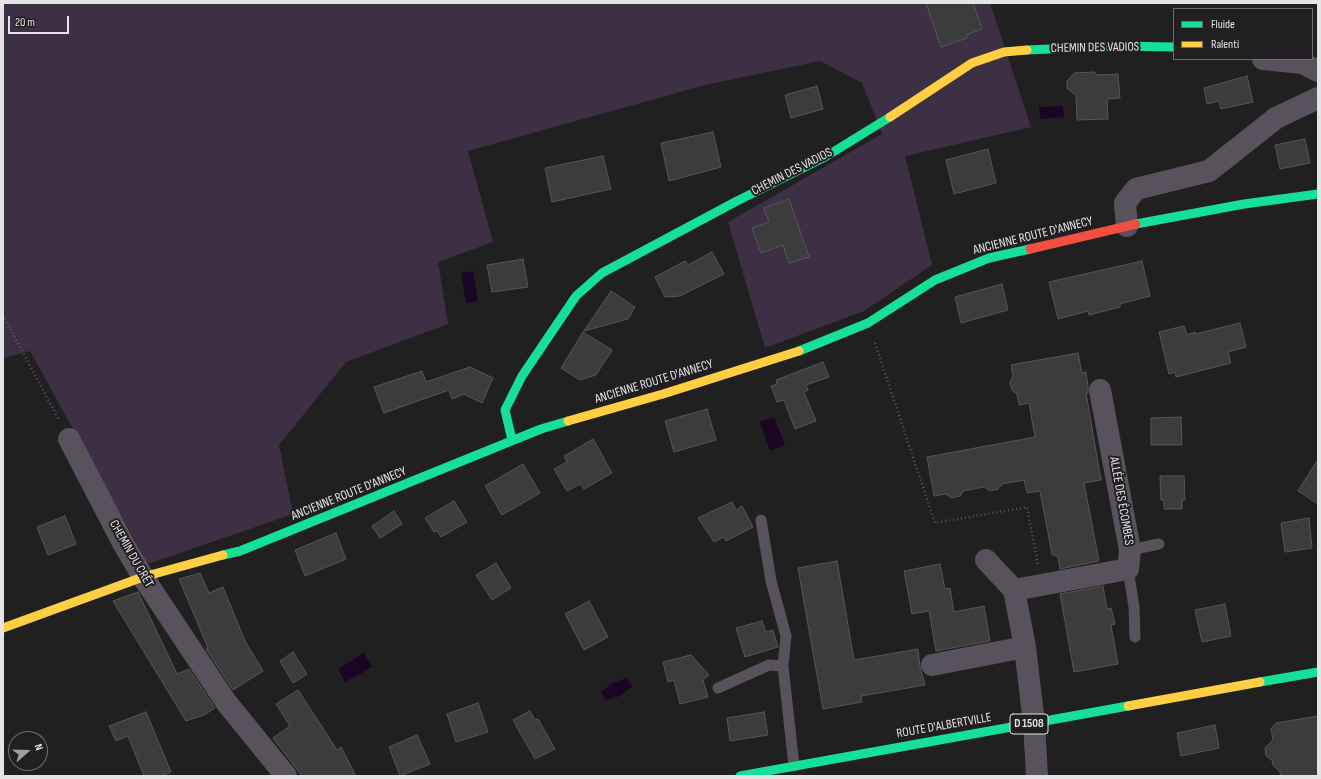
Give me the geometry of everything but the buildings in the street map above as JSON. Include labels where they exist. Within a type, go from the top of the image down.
[{"type":"street","name":"CHEMIN DES VADIOS","points":[[512,440],[505,410],[522,376],[576,296],[602,274],[736,201],[825,157],[906,107],[972,62],[1004,52],[1032,49],[1117,46],[1173,47]]},
{"type":"street","points":[[1273,60],[1302,63],[1318,71]]},
{"type":"street","points":[[1127,226],[1125,203],[1136,189],[1209,171],[1276,118],[1318,98]]},
{"type":"street","name":"ANCIENNE ROUTE D'ANNECY","points":[[3,628],[143,577],[201,560],[240,551],[379,496],[541,429],[663,394],[788,355],[868,323],[935,280],[989,258],[1127,226],[1244,204],[1318,194]]},
{"type":"street","name":"ALLÉE DES ÉCOMBES","points":[[1100,390],[1129,559]]},
{"type":"street","name":"CHEMIN DU CRÊT","points":[[69,439],[123,543],[143,577],[226,702],[286,776]]},
{"type":"street","points":[[1014,590],[1041,585],[1129,559]]},
{"type":"street","points":[[986,560],[1014,590],[1025,647],[1034,723],[1037,776]]},
{"type":"street","points":[[932,665],[1025,647]]},
{"type":"street","name":"ROUTE D'ALBERTVILLE","points":[[740,776],[1318,672]]},
{"type":"lane","points":[[761,520],[770,581],[786,636],[783,666],[794,766]]},
{"type":"lane","points":[[1135,637],[1134,607],[1129,559],[1159,544]]},
{"type":"lane","points":[[718,688],[769,665],[783,666]]},
{"type":"path","points":[[3,316],[69,439]]},
{"type":"path","points":[[868,323],[935,523],[1027,506],[1041,585]]},
{"type":"shaded area","points":[[3,3],[990,3],[1031,127],[905,156],[932,265],[864,311],[765,348],[728,222],[882,134],[862,83],[820,61],[705,85],[468,151],[493,242],[438,262],[448,324],[346,362],[279,445],[293,514],[148,564],[30,351],[3,358]]},
{"type":"shaded area","points":[[1063,106],[1064,117],[1040,119],[1039,107]]},
{"type":"shaded area","points":[[473,271],[478,301],[466,303],[461,273]]},
{"type":"shaded area","points":[[774,417],[785,445],[770,451],[760,422]]},
{"type":"shaded area","points":[[364,653],[372,667],[345,682],[338,669]]},
{"type":"shaded area","points":[[627,678],[632,687],[620,696],[605,700],[601,692],[612,683]]},
{"type":"traffic: fast","points":[[1027,50],[1117,46],[1173,47]]},
{"type":"traffic: fast","points":[[512,440],[505,410],[522,376],[576,296],[602,273],[737,201],[825,157],[890,117]]},
{"type":"traffic: fast","points":[[1136,224],[1244,204],[1318,194]]},
{"type":"traffic: fast","points":[[799,351],[868,323],[935,280],[989,258],[1030,249]]},
{"type":"traffic: fast","points":[[223,555],[240,551],[541,429],[568,421]]},
{"type":"traffic: fast","points":[[1260,682],[1318,672]]},
{"type":"traffic: fast","points":[[740,776],[1128,706]]},
{"type":"traffic: slow","points":[[890,117],[972,63],[1004,52],[1027,50]]},
{"type":"traffic: slow","points":[[568,421],[663,394],[799,351]]},
{"type":"traffic: slow","points":[[3,628],[143,577],[223,555]]},
{"type":"traffic: slow","points":[[1128,706],[1260,682]]},
{"type":"traffic: jam","points":[[1030,249],[1136,224]]}]
